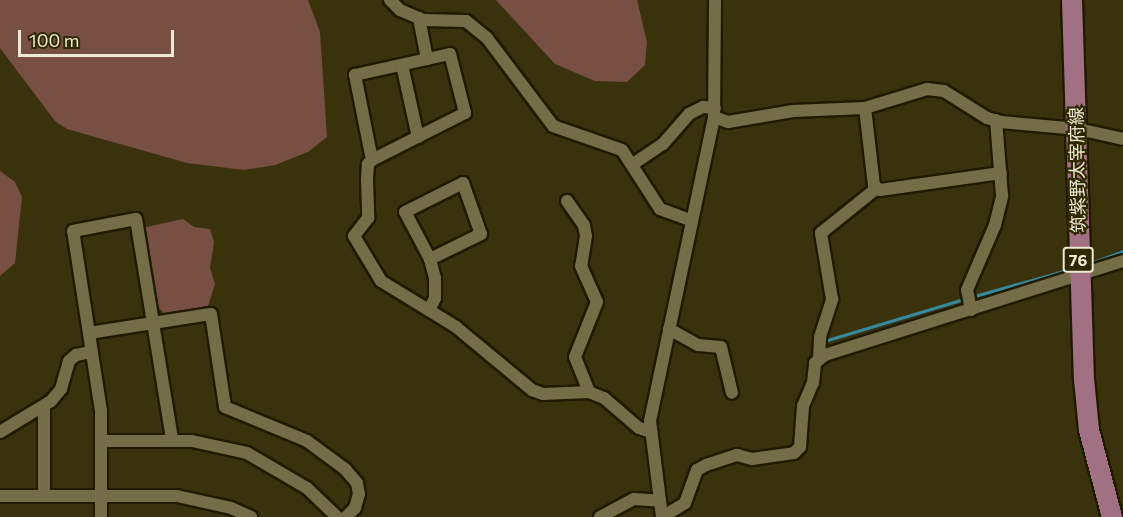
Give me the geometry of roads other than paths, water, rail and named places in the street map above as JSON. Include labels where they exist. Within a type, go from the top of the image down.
[{"type":"main road","name":"筑紫野太宰府線","points":[[1072,0],[1078,129],[1078,275],[1089,430],[1112,517]]},
{"type":"street","points":[[390,0],[419,18],[466,21],[486,38],[553,126],[560,132],[609,142],[622,150],[660,209],[692,220]]},
{"type":"street","points":[[715,0],[714,113],[669,329],[651,432],[662,517],[685,503],[697,471],[706,465],[737,454],[752,459],[794,453],[802,437],[803,406],[819,359],[820,337],[832,299],[821,233],[877,188],[1001,173]]},
{"type":"street","points":[[419,18],[427,59]]},
{"type":"street","points":[[372,160],[465,113],[450,54],[355,75],[372,160],[367,172],[369,218],[354,236],[381,281],[430,308],[532,390],[543,394],[589,392],[604,398],[639,428],[651,432]]},
{"type":"street","points":[[402,64],[418,137]]},
{"type":"street","points":[[633,164],[663,144],[689,114],[703,107],[728,122],[792,111],[865,108],[927,89],[944,91],[996,120],[1078,129],[1123,139]]},
{"type":"street","points":[[865,108],[877,188]]},
{"type":"street","points":[[971,310],[967,290],[995,225],[1002,196],[1001,173],[995,146],[996,120]]},
{"type":"street","points":[[430,259],[481,234],[463,183],[405,212],[430,259],[435,298],[430,308]]},
{"type":"street","points":[[567,201],[584,225],[586,236],[581,266],[597,302],[575,357],[589,392]]},
{"type":"street","points":[[101,517],[102,441],[92,352],[73,231],[136,219],[172,440]]},
{"type":"street","points":[[819,359],[1123,261]]},
{"type":"street","points":[[89,333],[211,314],[225,407],[307,441],[345,469],[357,483],[359,494],[355,508],[346,517]]},
{"type":"street","points":[[669,329],[698,345],[721,347],[732,393]]},
{"type":"street","points":[[0,432],[44,408],[61,389],[69,361],[76,355],[92,352]]},
{"type":"street","points":[[44,408],[44,496]]},
{"type":"street","points":[[102,441],[172,440],[247,453],[307,488],[337,517]]},
{"type":"street","points":[[0,496],[177,496],[231,508],[251,517]]},
{"type":"street","points":[[600,517],[634,499],[660,501]]},
{"type":"waterway","points":[[1086,265],[1123,251]]},
{"type":"waterway","points":[[971,297],[1074,268]]},
{"type":"waterway","points":[[824,341],[964,299]]}]
